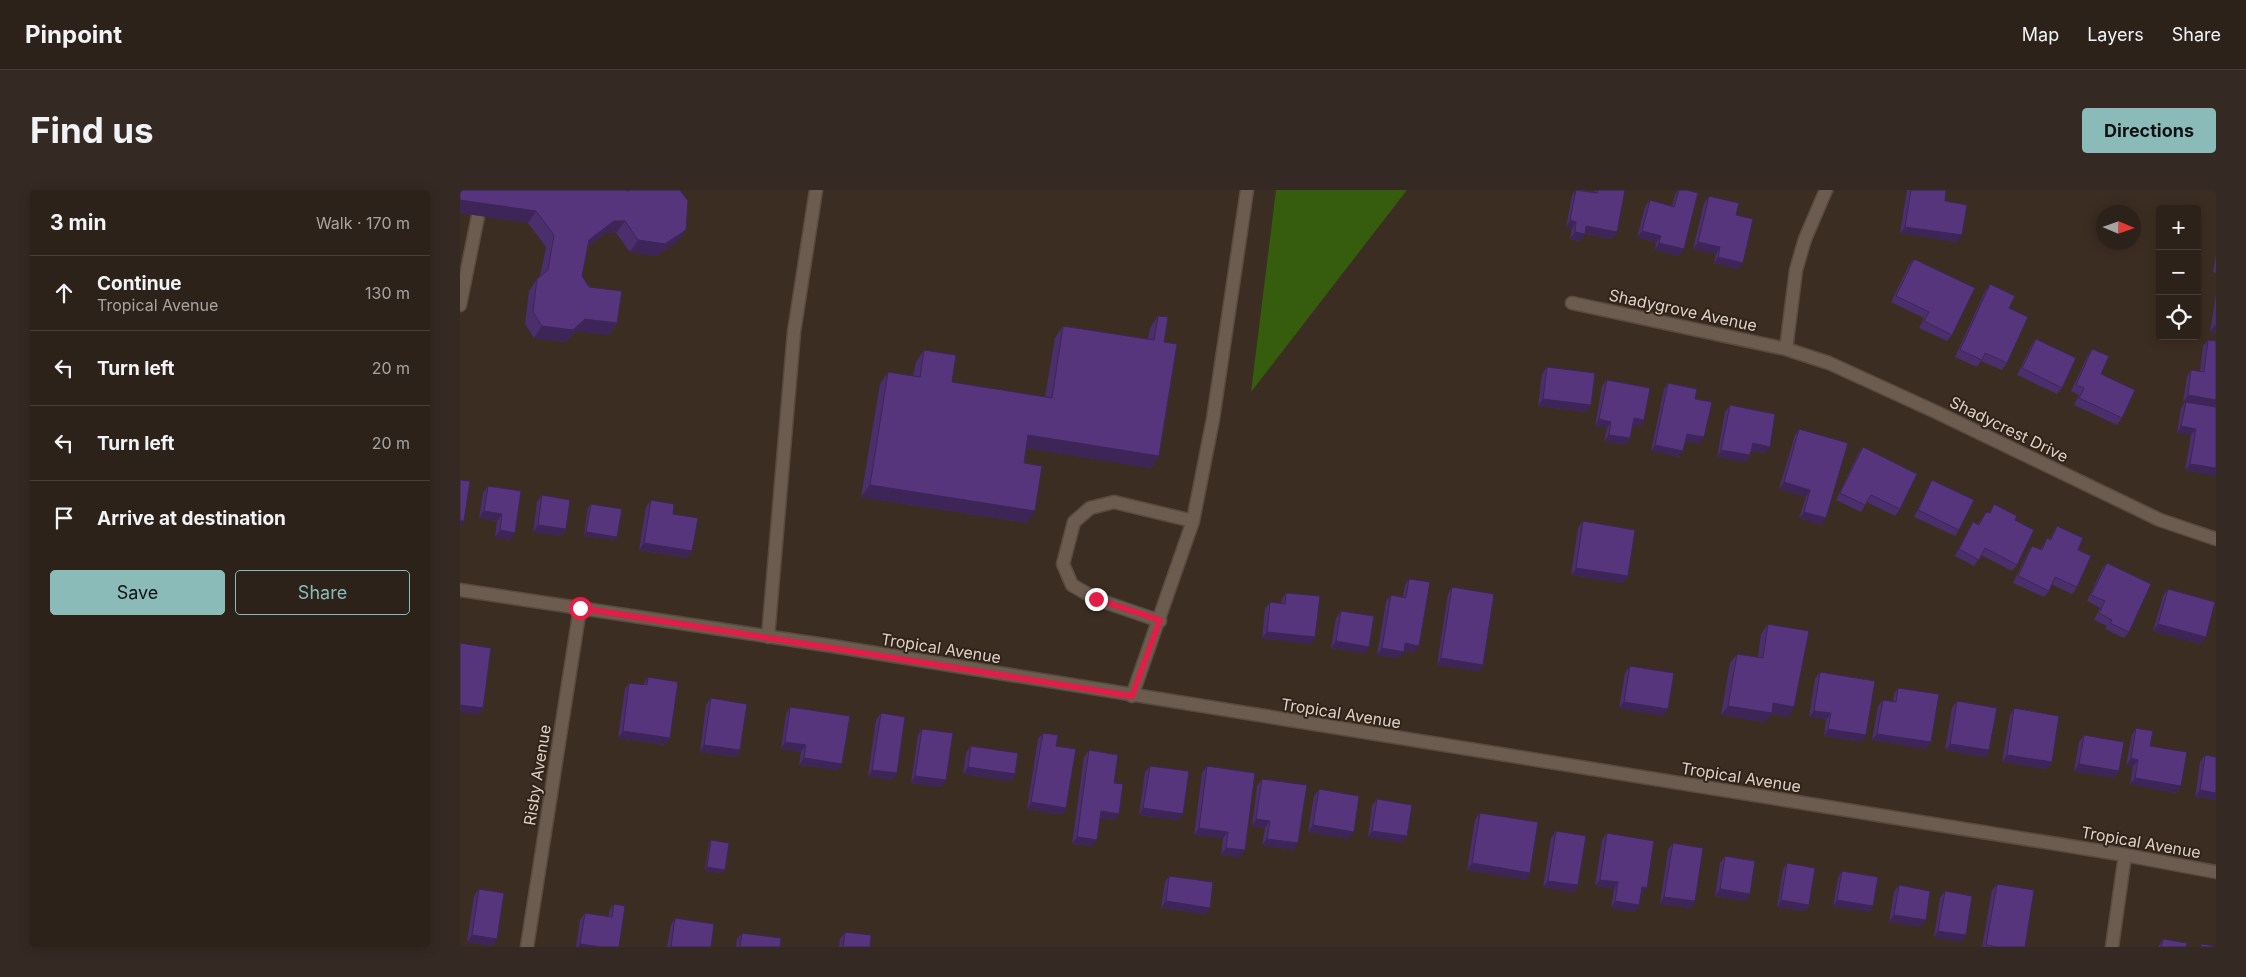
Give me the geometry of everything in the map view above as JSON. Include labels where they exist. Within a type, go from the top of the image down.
[{"type":"street","points":[[768,637],[794,332],[816,190]]},
{"type":"street","points":[[1132,696],[1193,521],[1213,418],[1247,190]]},
{"type":"street","points":[[1786,349],[1796,270],[1805,239],[1826,190]]},
{"type":"street","points":[[460,305],[478,216]]},
{"type":"street","name":"Shadygrove Avenue","points":[[1572,303],[1786,349]]},
{"type":"street","name":"Shadycrest Drive","points":[[1786,349],[1829,364],[1936,412],[2160,520],[2216,539]]},
{"type":"street","points":[[1160,620],[1096,599],[1072,585],[1063,564],[1074,522],[1090,508],[1114,502],[1193,521]]},
{"type":"street","name":"Tropical Avenue","points":[[460,590],[768,637],[2125,855],[2216,872]]},
{"type":"street","name":"Risby Avenue","points":[[527,947],[580,608]]},
{"type":"street","points":[[2112,947],[2125,855]]},
{"type":"green space","points":[[1276,190],[1407,190],[1251,392]]},
{"type":"building","points":[[460,190],[680,190],[688,201],[686,230],[665,244],[638,240],[625,221],[614,221],[589,240],[582,276],[589,287],[622,291],[617,323],[585,319],[573,330],[542,326],[533,312],[537,279],[548,270],[554,235],[536,211],[460,200]]},
{"type":"building","points":[[1576,190],[1597,193],[1598,190],[1625,190],[1617,232],[1586,226],[1585,234],[1575,232],[1576,222],[1570,220]]},
{"type":"building","points":[[1679,190],[1698,193],[1684,249],[1659,243],[1661,236],[1642,231],[1650,200],[1674,207]]},
{"type":"building","points":[[1911,190],[1946,190],[1945,201],[1967,205],[1962,235],[1905,227]]},
{"type":"building","points":[[1709,196],[1739,203],[1736,215],[1753,219],[1743,263],[1718,257],[1720,247],[1698,242]]},
{"type":"building","points":[[1914,259],[1975,288],[1952,335],[1924,321],[1929,312],[1896,296]]},
{"type":"building","points":[[1990,284],[2015,296],[2009,308],[2028,317],[2007,363],[1985,353],[1982,360],[1960,350]]},
{"type":"building","points":[[1158,316],[1168,317],[1164,342],[1177,344],[1159,456],[1028,435],[1024,463],[1042,466],[1035,511],[870,485],[888,372],[920,377],[924,350],[956,355],[952,382],[1052,398],[1063,326],[1154,340]]},
{"type":"building","points":[[2036,339],[2076,358],[2062,388],[2022,368]]},
{"type":"building","points":[[2208,340],[2216,341],[2216,400],[2188,395],[2191,370],[2204,372]]},
{"type":"building","points":[[2092,349],[2109,356],[2101,374],[2135,390],[2122,418],[2079,398],[2084,388],[2076,385]]},
{"type":"building","points":[[1547,367],[1595,373],[1591,405],[1543,399]]},
{"type":"building","points":[[1607,380],[1650,388],[1644,420],[1634,418],[1630,438],[1609,435],[1611,422],[1599,419]]},
{"type":"building","points":[[1668,383],[1697,389],[1695,399],[1712,402],[1704,437],[1687,434],[1683,451],[1655,445]]},
{"type":"building","points":[[2186,402],[2216,407],[2216,468],[2190,464],[2196,429],[2181,426]]},
{"type":"building","points":[[1730,405],[1775,414],[1770,447],[1753,443],[1750,455],[1721,450]]},
{"type":"building","points":[[1799,429],[1848,443],[1826,518],[1804,512],[1810,490],[1784,482]]},
{"type":"building","points":[[1863,447],[1917,474],[1900,509],[1871,495],[1865,505],[1840,493]]},
{"type":"building","points":[[460,480],[470,481],[464,521],[460,521]]},
{"type":"building","points":[[1932,480],[1974,500],[1959,530],[1918,510]]},
{"type":"building","points":[[488,486],[521,491],[515,533],[500,530],[502,514],[484,511]]},
{"type":"building","points":[[542,495],[570,500],[566,529],[538,525]]},
{"type":"building","points":[[651,500],[674,504],[673,514],[698,518],[692,551],[644,543]]},
{"type":"building","points":[[591,504],[622,509],[617,537],[586,532]]},
{"type":"building","points":[[1994,504],[2017,516],[2015,520],[2034,530],[2017,565],[1985,548],[1979,560],[1959,549],[1973,522],[1979,525],[1986,512],[1990,513]]},
{"type":"building","points":[[1583,521],[1635,530],[1628,576],[1576,568]]},
{"type":"building","points":[[2057,526],[2083,538],[2078,550],[2091,556],[2077,587],[2055,577],[2049,591],[2018,576],[2032,546],[2042,550],[2047,538],[2051,540]]},
{"type":"building","points":[[2107,563],[2151,584],[2129,632],[2110,623],[2112,620],[2099,613],[2105,601],[2091,595]]},
{"type":"building","points":[[1409,579],[1430,582],[1419,646],[1405,643],[1404,652],[1382,648],[1391,595],[1406,598]]},
{"type":"building","points":[[1452,587],[1494,594],[1483,665],[1441,658]]},
{"type":"building","points":[[2168,589],[2215,602],[2206,637],[2158,624]]},
{"type":"building","points":[[1286,593],[1320,596],[1315,637],[1267,632],[1270,602],[1285,604]]},
{"type":"building","points":[[1341,611],[1374,616],[1369,647],[1336,641]]},
{"type":"building","points":[[1768,624],[1809,631],[1794,707],[1773,703],[1772,713],[1728,706],[1737,654],[1763,658]]},
{"type":"building","points":[[460,643],[491,648],[483,708],[460,705]]},
{"type":"building","points":[[1630,666],[1674,673],[1668,709],[1624,702]]},
{"type":"building","points":[[1820,672],[1875,681],[1866,735],[1828,729],[1831,713],[1814,711]]},
{"type":"building","points":[[648,677],[678,682],[670,738],[623,731],[629,683],[647,685]]},
{"type":"building","points":[[1898,688],[1939,694],[1931,742],[1877,734],[1883,700],[1896,702]]},
{"type":"building","points":[[711,698],[747,704],[740,750],[704,745]]},
{"type":"building","points":[[1957,701],[1997,708],[1989,750],[1950,744]]},
{"type":"building","points":[[790,707],[850,716],[842,764],[804,758],[806,745],[785,742]]},
{"type":"building","points":[[2014,708],[2059,716],[2052,762],[2007,755]]},
{"type":"building","points":[[881,713],[905,717],[897,773],[872,770]]},
{"type":"building","points":[[2136,728],[2153,731],[2150,746],[2187,752],[2181,786],[2135,778],[2138,760],[2131,758]]},
{"type":"building","points":[[922,729],[953,733],[946,780],[915,776]]},
{"type":"building","points":[[1043,733],[1058,735],[1056,746],[1076,749],[1066,808],[1031,802]]},
{"type":"building","points":[[2084,735],[2124,742],[2119,771],[2079,764]]},
{"type":"building","points":[[971,746],[1018,753],[1015,774],[968,767]]},
{"type":"building","points":[[1089,750],[1118,755],[1114,783],[1123,784],[1119,814],[1101,811],[1097,840],[1077,837]]},
{"type":"building","points":[[2205,755],[2216,757],[2216,793],[2200,790]]},
{"type":"building","points":[[1150,766],[1189,771],[1183,814],[1143,808]]},
{"type":"building","points":[[1207,766],[1255,773],[1245,850],[1226,848],[1228,832],[1199,828]]},
{"type":"building","points":[[1262,779],[1307,785],[1298,843],[1267,839],[1270,821],[1256,819]]},
{"type":"building","points":[[1319,789],[1359,796],[1354,832],[1313,825]]},
{"type":"building","points":[[1377,799],[1412,805],[1407,836],[1372,831]]},
{"type":"building","points":[[1480,813],[1538,822],[1530,873],[1472,863]]},
{"type":"building","points":[[1556,831],[1586,836],[1578,885],[1548,881]]},
{"type":"building","points":[[1607,833],[1654,841],[1647,888],[1642,887],[1639,905],[1615,901],[1618,882],[1600,880]]},
{"type":"building","points":[[711,840],[729,843],[725,870],[707,867]]},
{"type":"building","points":[[1673,843],[1703,848],[1695,901],[1664,897]]},
{"type":"building","points":[[1725,856],[1755,861],[1750,894],[1720,889]]},
{"type":"building","points":[[1787,863],[1815,868],[1809,905],[1781,900]]},
{"type":"building","points":[[1842,871],[1878,877],[1873,906],[1837,900]]},
{"type":"building","points":[[1169,876],[1213,882],[1210,908],[1166,901]]},
{"type":"building","points":[[1997,884],[2034,890],[2025,947],[1986,945]]},
{"type":"building","points":[[1899,885],[1930,891],[1926,920],[1894,915]]},
{"type":"building","points":[[479,889],[504,893],[497,939],[472,935]]},
{"type":"building","points":[[1945,891],[1972,896],[1966,935],[1938,931]]},
{"type":"building","points":[[614,904],[625,906],[619,947],[580,944],[585,913],[612,917]]},
{"type":"building","points":[[675,918],[714,924],[711,947],[671,947]]},
{"type":"building","points":[[845,932],[871,935],[870,947],[843,947]]},
{"type":"building","points":[[742,933],[781,938],[780,947],[740,947]]},
{"type":"building","points":[[2163,939],[2187,943],[2186,947],[2161,947]]},
{"type":"building","points":[[2201,944],[2216,946],[2216,947],[2201,947]]},
{"type":"route","points":[[580,608],[832,646],[1132,696],[1160,620],[1096,599]]}]
